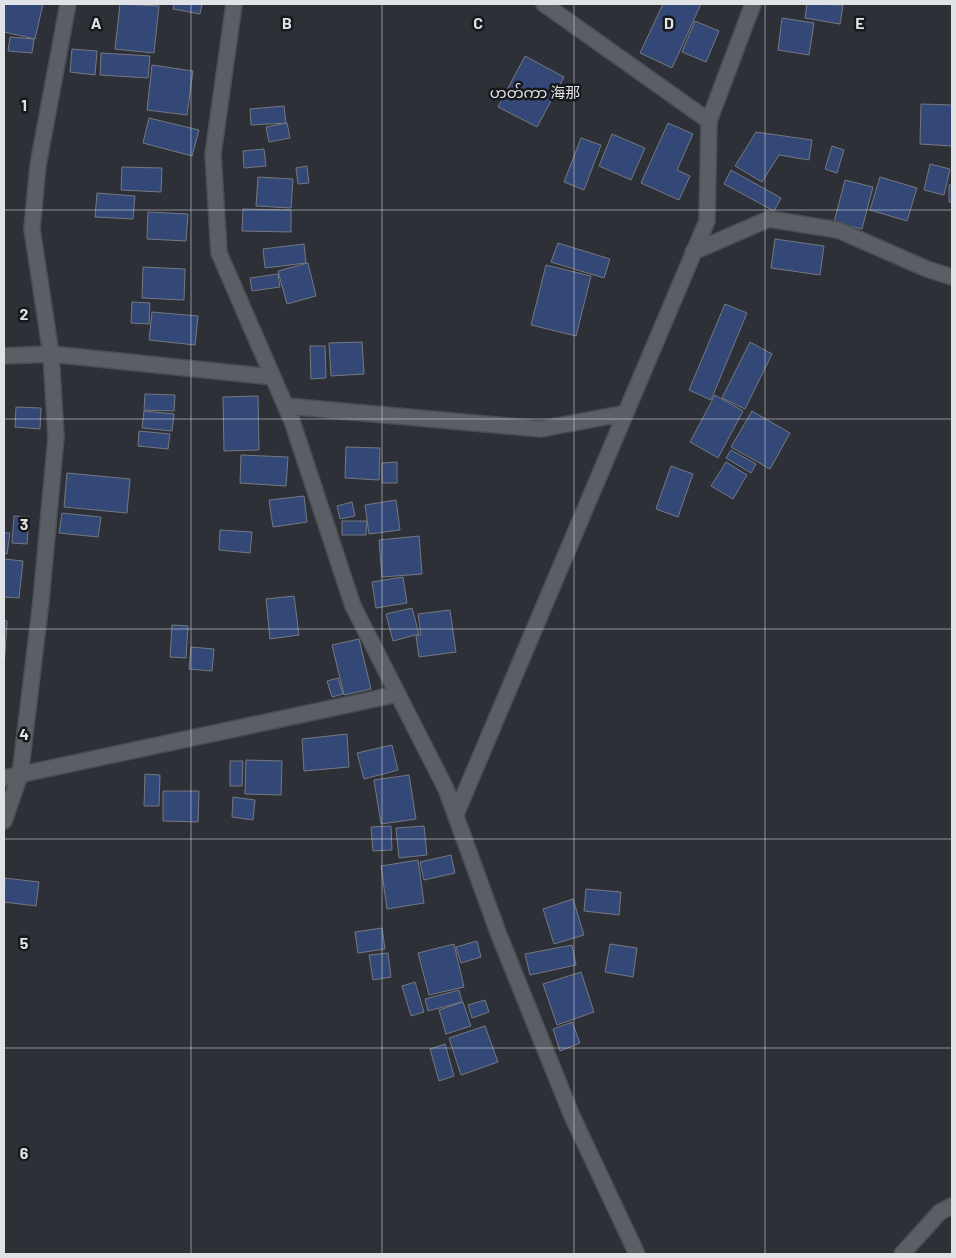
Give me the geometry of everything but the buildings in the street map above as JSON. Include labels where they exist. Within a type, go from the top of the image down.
[{"type":"street","points":[[4,821],[20,775],[41,601],[56,437],[51,354],[32,229],[38,165],[68,4]]},
{"type":"street","points":[[234,4],[213,154],[219,253],[292,421],[353,606],[446,788],[499,935],[572,1116],[637,1254]]},
{"type":"street","points":[[544,4],[709,121]]},
{"type":"street","points":[[456,814],[706,221],[709,121],[753,4]]},
{"type":"street","points":[[693,252],[769,219],[838,230],[927,269],[952,277]]},
{"type":"street","points":[[4,356],[51,354],[273,377]]},
{"type":"street","points":[[286,406],[541,429],[626,413]]},
{"type":"street","points":[[4,778],[398,694]]},
{"type":"street","points":[[902,1254],[940,1212],[952,1206]]},
{"type":"district","name":"ဟတ်ကာ 海那","points":[[535,92]]}]
